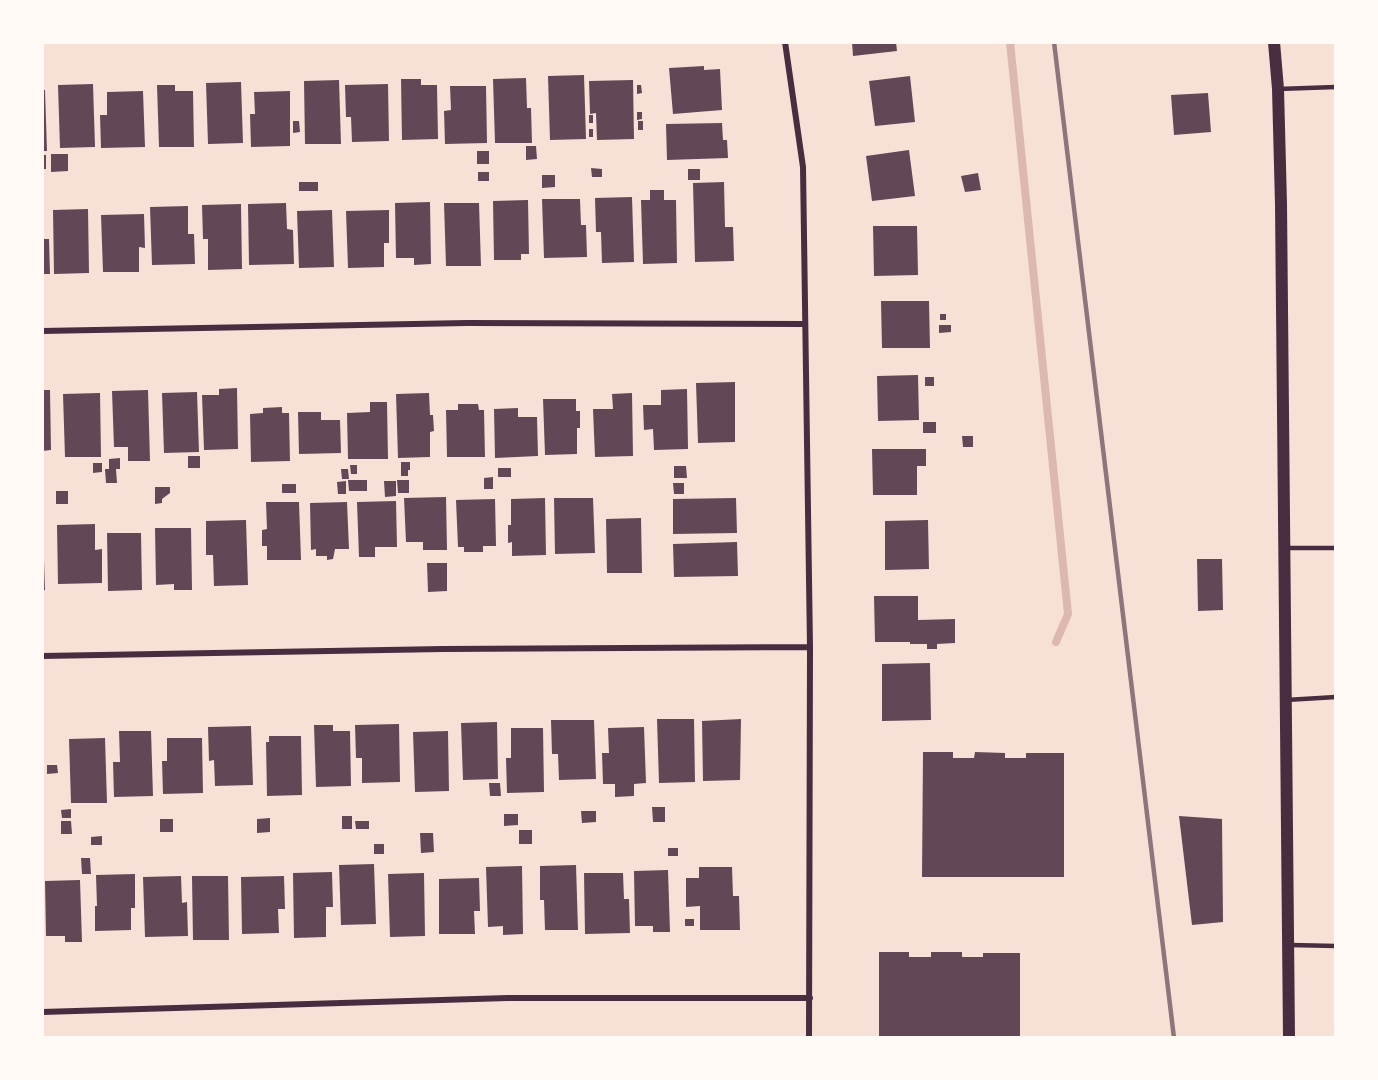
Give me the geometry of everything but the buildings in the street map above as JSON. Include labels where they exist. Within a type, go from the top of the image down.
[{"type":"main road","points":[[1274,42],[1278,89],[1281,204],[1289,1038]]},
{"type":"street","points":[[785,42],[803,167],[810,646],[809,1038]]},
{"type":"street","points":[[42,331],[467,323],[804,324]]},
{"type":"street","points":[[42,656],[810,646]]},
{"type":"street","points":[[42,1012],[508,998],[810,998]]},
{"type":"lane","points":[[1278,89],[1336,87]]},
{"type":"lane","points":[[1284,548],[1336,548]]},
{"type":"lane","points":[[1286,700],[1336,697]]},
{"type":"lane","points":[[1287,945],[1336,946]]},
{"type":"waterway","points":[[1010,42],[1068,614],[1056,642]]},
{"type":"railway","points":[[1054,42],[1174,1038]]}]
